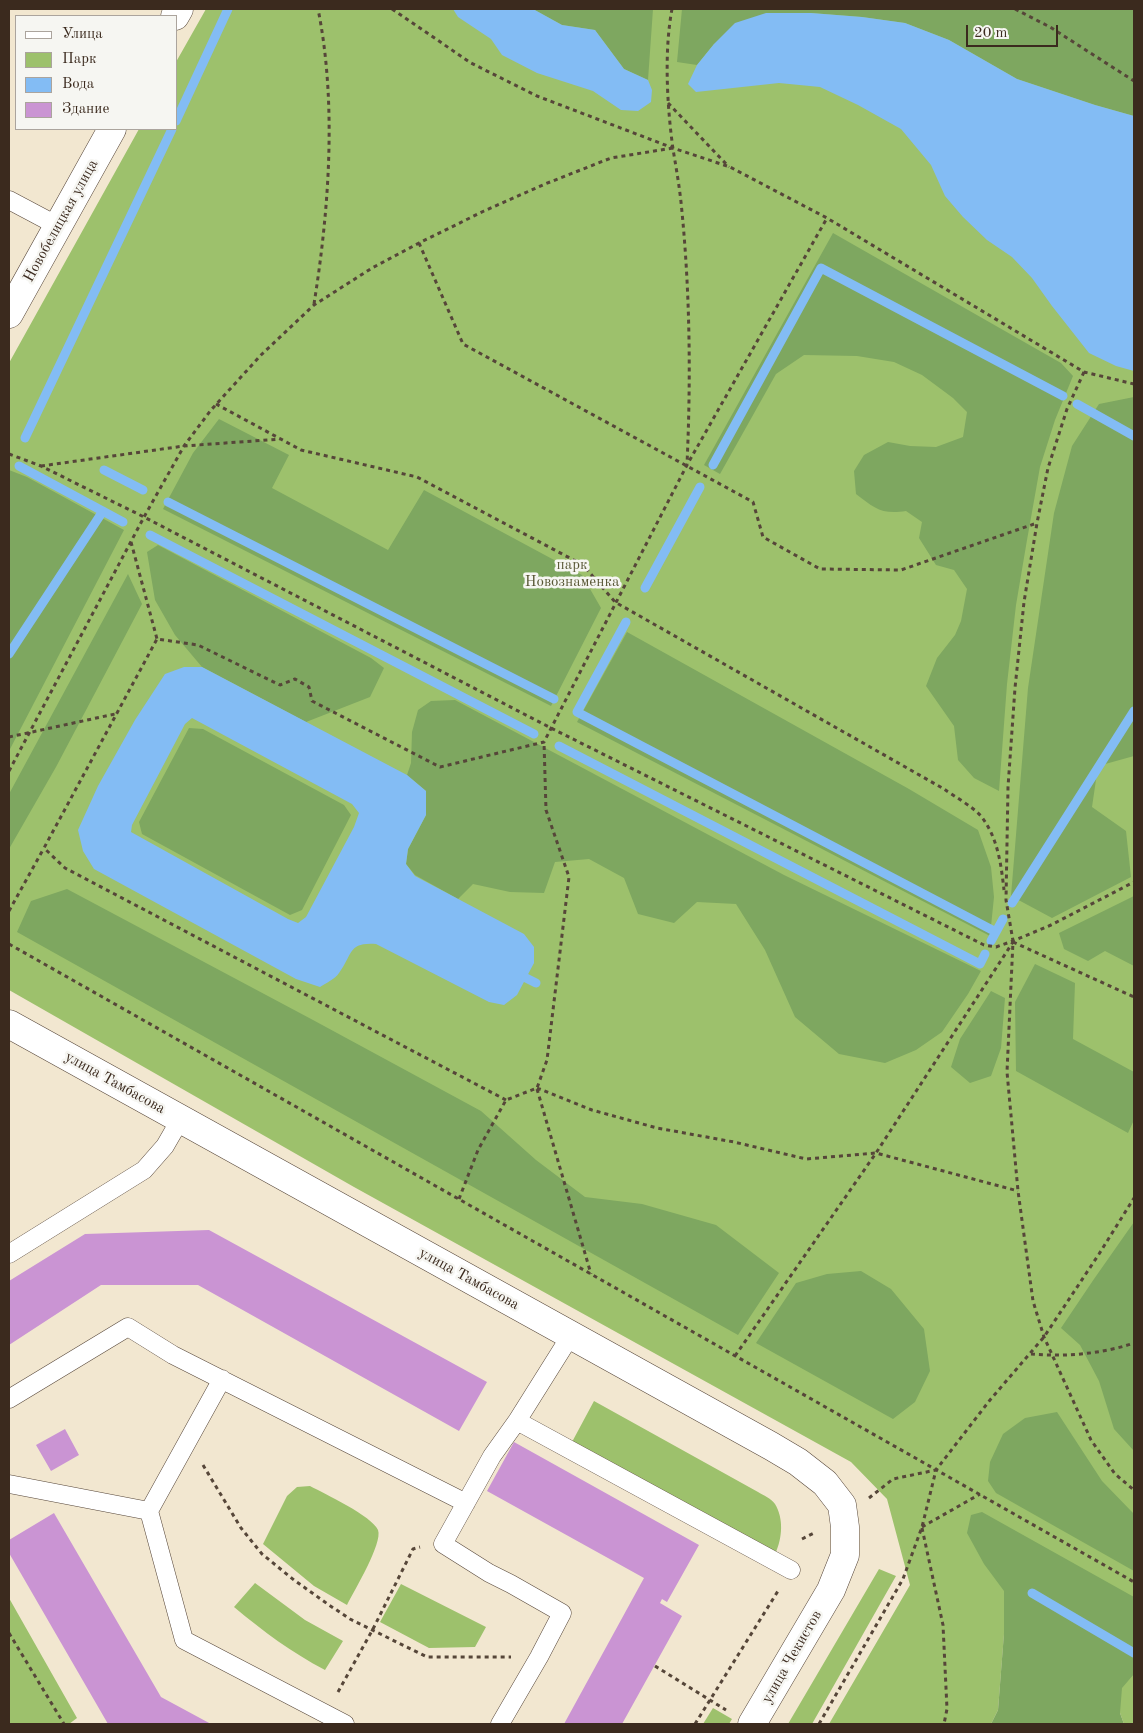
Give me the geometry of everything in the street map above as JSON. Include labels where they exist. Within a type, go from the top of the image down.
[{"type":"street","name":"Новобелицкая улица","points":[[9,314],[111,130]]},
{"type":"street","name":"улица Тамбасова","points":[[9,1024],[798,1462],[825,1483],[842,1505],[846,1527],[845,1555],[831,1590]]},
{"type":"street","name":"улица Чекистов","points":[[752,1724],[831,1590]]},
{"type":"lane","points":[[9,200],[58,226]]},
{"type":"lane","points":[[9,1254],[144,1170],[165,1146],[180,1120]]},
{"type":"lane","points":[[9,1399],[128,1327],[174,1355],[466,1503]]},
{"type":"lane","points":[[500,1724],[562,1613],[488,1573],[443,1544],[492,1456],[571,1335]]},
{"type":"lane","points":[[222,1379],[149,1511],[184,1640],[345,1724]]},
{"type":"lane","points":[[517,1420],[791,1570]]},
{"type":"lane","points":[[9,1484],[149,1511]]},
{"type":"path","points":[[314,305],[322,254],[330,98],[326,56],[318,9]]},
{"type":"path","points":[[392,9],[471,63],[537,96],[730,168],[827,218],[1084,372],[1134,384]]},
{"type":"path","points":[[672,9],[669,25],[668,103],[681,201],[688,298],[686,465]]},
{"type":"path","points":[[1015,9],[1050,27],[1134,81]]},
{"type":"path","points":[[668,103],[730,168]]},
{"type":"path","points":[[9,771],[144,517],[184,446],[216,404],[261,355],[314,305],[372,268],[419,243],[527,192],[612,158],[673,148]]},
{"type":"path","points":[[591,1274],[537,1088],[547,1060],[569,877],[546,810],[544,742],[686,465],[827,218]]},
{"type":"path","points":[[419,243],[463,344],[753,502],[763,537],[820,569],[901,570],[1037,523]]},
{"type":"path","points":[[1006,900],[1008,787],[1015,688],[1024,602],[1048,468],[1066,409],[1084,372]]},
{"type":"path","points":[[216,404],[301,450],[417,477],[583,565],[615,602],[944,789],[980,815],[992,834],[1000,856],[1013,942],[1007,1072],[1018,1192],[1033,1301],[1044,1337],[1092,1440],[1115,1474],[1134,1490]]},
{"type":"path","points":[[40,466],[184,446],[281,439]]},
{"type":"path","points":[[9,454],[40,466],[144,517],[551,728],[984,945],[996,947],[1013,942],[1134,882]]},
{"type":"path","points":[[9,911],[157,639],[131,542]]},
{"type":"path","points":[[157,639],[198,645],[280,685],[295,679],[309,687],[312,701],[440,767],[544,742]]},
{"type":"path","points":[[9,737],[116,713]]},
{"type":"path","points":[[44,848],[65,868],[506,1100]]},
{"type":"path","points":[[1013,942],[1134,997]]},
{"type":"path","points":[[735,1356],[876,1153],[1013,942]]},
{"type":"path","points":[[9,944],[1134,1582]]},
{"type":"path","points":[[459,1199],[478,1150],[506,1100],[537,1088],[592,1110],[657,1128],[734,1142],[806,1159],[876,1153],[1018,1192]]},
{"type":"path","points":[[819,1724],[903,1579],[922,1527],[936,1470],[990,1400],[1044,1337],[1134,1198]]},
{"type":"path","points":[[1030,1354],[1053,1356],[1087,1353],[1134,1343]]},
{"type":"path","points":[[193,1430],[200,1460],[241,1528],[262,1554],[350,1619],[427,1657],[539,1657]]},
{"type":"path","points":[[922,1527],[980,1494]]},
{"type":"path","points":[[922,1527],[943,1625],[946,1709],[944,1724]]},
{"type":"path","points":[[326,1714],[373,1629],[413,1549],[443,1544]]},
{"type":"path","points":[[695,1724],[791,1570]]},
{"type":"path","points":[[9,1633],[64,1724]]},
{"type":"path","points":[[654,1666],[710,1701],[752,1724]]},
{"type":"green space","name":"парк Новознаменка","points":[[206,9],[1134,9],[1134,1724],[1124,1724],[1120,1713],[1004,1634],[998,1710],[991,1724],[829,1724],[910,1585],[887,1499],[851,1462],[354,1187],[9,990],[9,363],[138,130],[178,130],[178,58]]},
{"type":"green space","points":[[533,9],[653,9],[648,80],[624,69],[595,30],[562,25]]},
{"type":"green space","points":[[682,9],[1134,9],[1134,116],[1017,79],[949,40],[905,23],[862,17],[811,13],[714,44],[697,65],[677,62]]},
{"type":"green space","points":[[833,233],[1061,363],[1073,376],[1055,420],[1040,467],[1016,605],[1007,684],[999,791],[974,778],[958,760],[954,726],[926,686],[937,658],[955,635],[961,621],[967,589],[954,570],[936,565],[919,538],[922,522],[906,511],[891,512],[879,509],[856,494],[854,471],[864,455],[888,442],[910,446],[936,447],[963,437],[967,412],[953,398],[922,375],[894,362],[857,356],[804,355],[776,374],[720,474],[704,465]]},
{"type":"green space","points":[[1134,397],[1134,756],[1098,766],[1092,807],[1126,831],[1131,877],[1052,918],[1011,896],[1028,688],[1054,513],[1072,446],[1099,404]]},
{"type":"green space","points":[[219,419],[289,455],[272,488],[388,550],[424,490],[582,575],[601,608],[551,706],[163,509],[193,453]]},
{"type":"green space","points":[[9,470],[27,477],[124,530],[9,751]]},
{"type":"green space","points":[[158,545],[371,658],[384,668],[370,697],[306,722],[202,667],[175,635],[155,600],[147,552]]},
{"type":"green space","points":[[128,574],[142,604],[56,767],[9,849],[9,794]]},
{"type":"green space","points":[[627,632],[909,789],[978,830],[991,867],[994,897],[990,936],[577,722]]},
{"type":"green space","points":[[455,700],[784,875],[981,971],[942,1032],[916,1050],[885,1063],[839,1054],[795,1017],[765,950],[736,904],[697,902],[674,923],[638,914],[624,878],[589,859],[555,862],[544,893],[510,892],[473,884],[458,899],[415,875],[406,864],[408,849],[426,815],[426,791],[407,775],[411,763],[412,732],[418,710],[431,701]]},
{"type":"green space","points":[[189,728],[203,729],[344,805],[351,815],[302,910],[290,915],[142,834],[139,822]]},
{"type":"green space","points":[[67,889],[481,1111],[536,1160],[585,1197],[642,1204],[716,1225],[779,1273],[738,1335],[17,932],[31,901]]},
{"type":"green space","points":[[1134,896],[1134,966],[1105,951],[1088,961],[1064,949],[1059,933]]},
{"type":"green space","points":[[1035,964],[1075,983],[1073,1039],[1134,1072],[1134,1120],[1128,1133],[1016,1071],[1015,1002]]},
{"type":"green space","points":[[991,991],[1005,998],[1001,1048],[991,1076],[970,1083],[951,1067],[960,1039]]},
{"type":"green space","points":[[1134,1222],[1134,1451],[1114,1429],[1099,1381],[1080,1345],[1061,1328]]},
{"type":"green space","points":[[861,1271],[891,1289],[924,1329],[930,1371],[915,1402],[893,1419],[756,1343],[796,1283],[827,1274]]},
{"type":"green space","points":[[594,1401],[772,1500],[778,1510],[781,1522],[780,1541],[776,1552],[572,1442]]},
{"type":"green space","points":[[1057,1412],[1102,1481],[1134,1514],[1134,1571],[996,1493],[988,1481],[990,1462],[1003,1434],[1025,1418]]},
{"type":"green space","points":[[310,1486],[358,1512],[374,1524],[378,1530],[372,1556],[347,1605],[314,1586],[263,1544],[287,1496],[297,1487]]},
{"type":"green space","points":[[982,1512],[1134,1597],[1134,1674],[1122,1688],[1120,1713],[1124,1724],[991,1724],[998,1710],[1004,1633],[1004,1591],[984,1564],[967,1533],[971,1515]]},
{"type":"green space","points":[[879,1569],[896,1576],[812,1724],[788,1724]]},
{"type":"green space","points":[[255,1583],[305,1620],[343,1641],[325,1670],[278,1641],[234,1607]]},
{"type":"green space","points":[[401,1584],[486,1627],[475,1647],[429,1648],[380,1622]]},
{"type":"green space","points":[[9,1598],[77,1718],[69,1724],[9,1724]]},
{"type":"green space","points":[[713,1708],[732,1719],[729,1724],[703,1724]]},
{"type":"water","points":[[453,9],[533,9],[562,25],[595,30],[624,69],[648,80],[652,90],[651,102],[638,111],[621,110],[593,91],[537,73],[502,55],[491,39],[458,17]]},
{"type":"water","points":[[766,13],[811,13],[905,23],[949,40],[1017,79],[1134,116],[1134,371],[1116,366],[1089,353],[1032,278],[1012,257],[987,240],[945,196],[931,165],[901,129],[858,105],[820,87],[779,83],[696,92],[688,84],[697,65],[735,23]]},
{"type":"water","points":[[184,667],[202,667],[407,775],[426,791],[426,815],[408,849],[406,864],[415,876],[524,934],[534,947],[534,963],[517,995],[504,1005],[489,1002],[376,944],[356,947],[337,975],[320,987],[296,979],[94,869],[83,851],[78,830],[98,786],[135,720],[165,674]],"holes":[[[192,718],[352,804],[359,813],[354,827],[306,917],[298,923],[131,832],[132,825],[185,724]]]},
{"type":"building","points":[[209,1230],[487,1382],[459,1431],[198,1285],[101,1285],[9,1345],[9,1281],[85,1234]]},
{"type":"building","points":[[65,1429],[79,1455],[51,1471],[36,1445]]},
{"type":"building","points":[[514,1442],[699,1545],[667,1602],[662,1599],[660,1603],[682,1616],[622,1724],[564,1724],[644,1578],[487,1491]]},
{"type":"building","points":[[54,1513],[161,1697],[211,1724],[108,1724],[9,1553],[9,1540]]},
{"type":"waterway","points":[[178,117],[228,9]]},
{"type":"waterway","points":[[25,438],[172,130]]},
{"type":"waterway","points":[[713,465],[821,268],[1063,396]]},
{"type":"waterway","points":[[1077,404],[1134,436]]},
{"type":"waterway","points":[[19,466],[123,522]]},
{"type":"waterway","points":[[104,470],[143,490]]},
{"type":"waterway","points":[[645,588],[700,487]]},
{"type":"waterway","points":[[168,502],[554,699]]},
{"type":"waterway","points":[[9,654],[103,511]]},
{"type":"waterway","points":[[150,535],[534,734]]},
{"type":"waterway","points":[[626,622],[577,712],[996,932]]},
{"type":"waterway","points":[[1012,903],[1134,711]]},
{"type":"waterway","points":[[559,746],[980,964],[985,954]]},
{"type":"waterway","points":[[991,941],[1003,919]]},
{"type":"waterway","points":[[526,978],[536,983]]},
{"type":"waterway","points":[[1032,1593],[1134,1653]]}]
